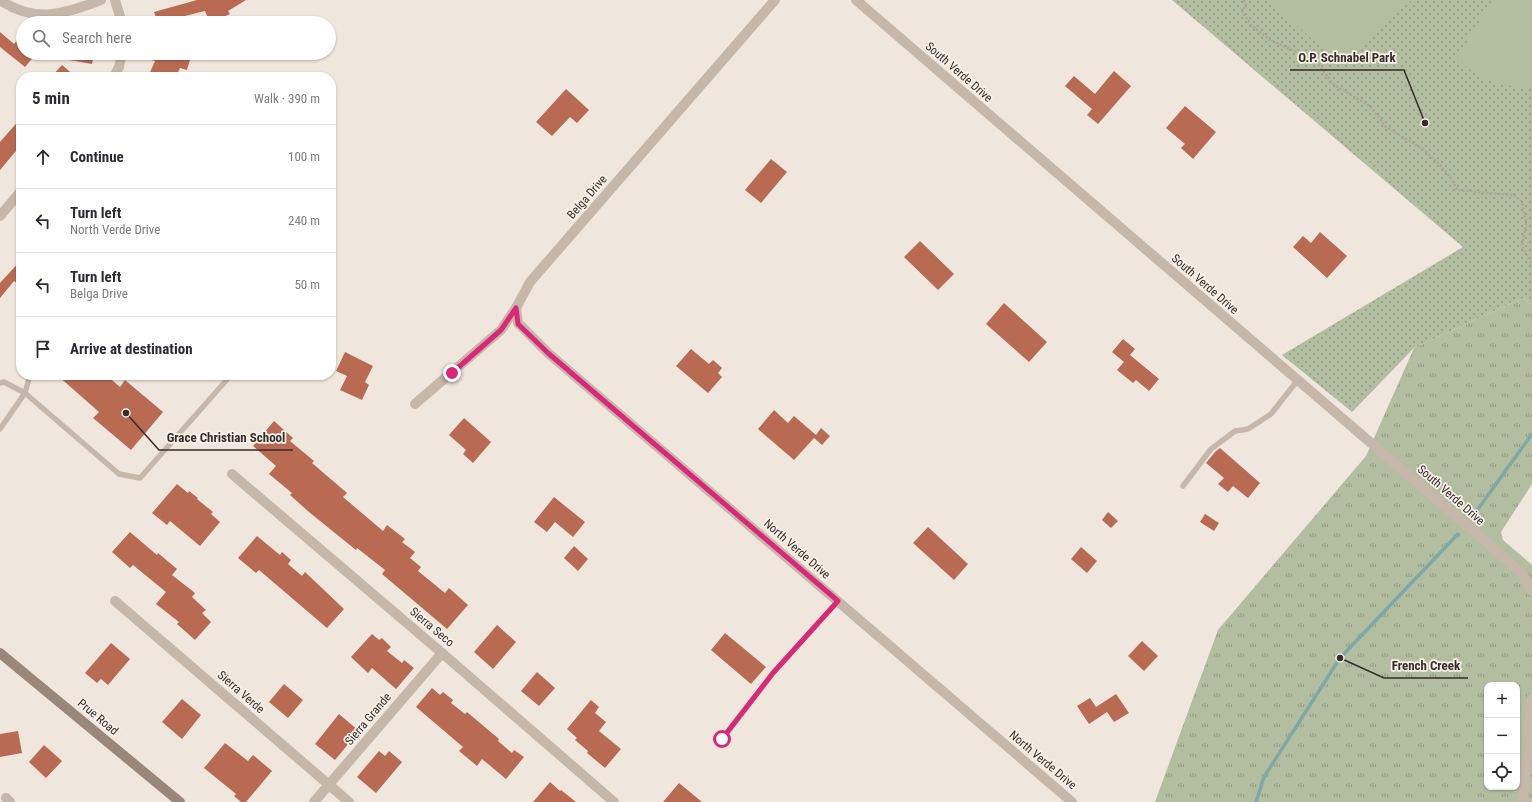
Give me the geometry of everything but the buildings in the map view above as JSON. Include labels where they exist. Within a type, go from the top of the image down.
[{"type":"main road","name":"Prue Road","points":[[0,653],[180,802]]},
{"type":"street","points":[[0,0],[16,9],[32,14],[56,14],[74,10],[101,0]]},
{"type":"street","points":[[115,0],[120,16]]},
{"type":"street","name":"Belga Drive","points":[[414,404],[501,330],[516,308],[530,282],[775,0]]},
{"type":"street","name":"South Verde Drive","points":[[856,0],[1521,572],[1532,591]]},
{"type":"street","points":[[116,72],[120,60]]},
{"type":"street","points":[[0,216],[16,197]]},
{"type":"street","name":"North Verde Drive","points":[[516,308],[518,324],[548,353],[1072,802]]},
{"type":"street","name":"Sierra Seco","points":[[232,474],[614,802]]},
{"type":"street","name":"Sierra Verde","points":[[115,601],[349,802]]},
{"type":"street","name":"Sierra Grande","points":[[314,802],[442,653]]},
{"type":"street","points":[[1523,802],[1532,698]]},
{"type":"lane","points":[[0,429],[25,394],[29,380]]},
{"type":"lane","points":[[0,383],[4,382],[25,394],[119,474],[140,478],[227,380]]},
{"type":"lane","points":[[1183,486],[1212,449],[1235,431],[1248,429],[1271,414],[1298,381]]},
{"type":"lane","points":[[722,739],[773,673],[838,601]]},
{"type":"path","points":[[1244,0],[1246,6],[1242,11],[1251,25],[1270,40],[1318,64],[1334,85],[1370,106],[1386,127],[1434,158],[1452,178],[1457,190],[1514,195],[1522,202],[1526,223],[1522,246],[1532,265]]},
{"type":"green space","points":[[1172,0],[1532,0],[1532,305],[1523,298],[1414,348],[1352,412],[1282,355],[1463,247]]},
{"type":"green space","points":[[1271,0],[1412,0],[1341,63],[1271,4]]},
{"type":"green space","points":[[1492,0],[1532,0],[1532,88],[1509,86],[1482,78],[1457,58]]},
{"type":"green space","points":[[1523,298],[1532,305],[1532,484],[1501,532],[1503,540],[1532,565],[1532,802],[1155,802],[1218,630],[1366,456],[1414,348]]},
{"type":"waterway","points":[[1473,516],[1532,434]]},
{"type":"waterway","points":[[1256,802],[1264,777],[1340,658],[1458,534]]},
{"type":"place","name":"O.P. Schnabel Park","points":[[1425,123]]},
{"type":"place","name":"Grace Christian School","points":[[126,413]]},
{"type":"place","name":"French Creek","points":[[1340,658]]},
{"type":"route","points":[[452,373],[501,330],[516,308],[518,324],[548,353],[838,601],[773,673],[722,739]]}]
